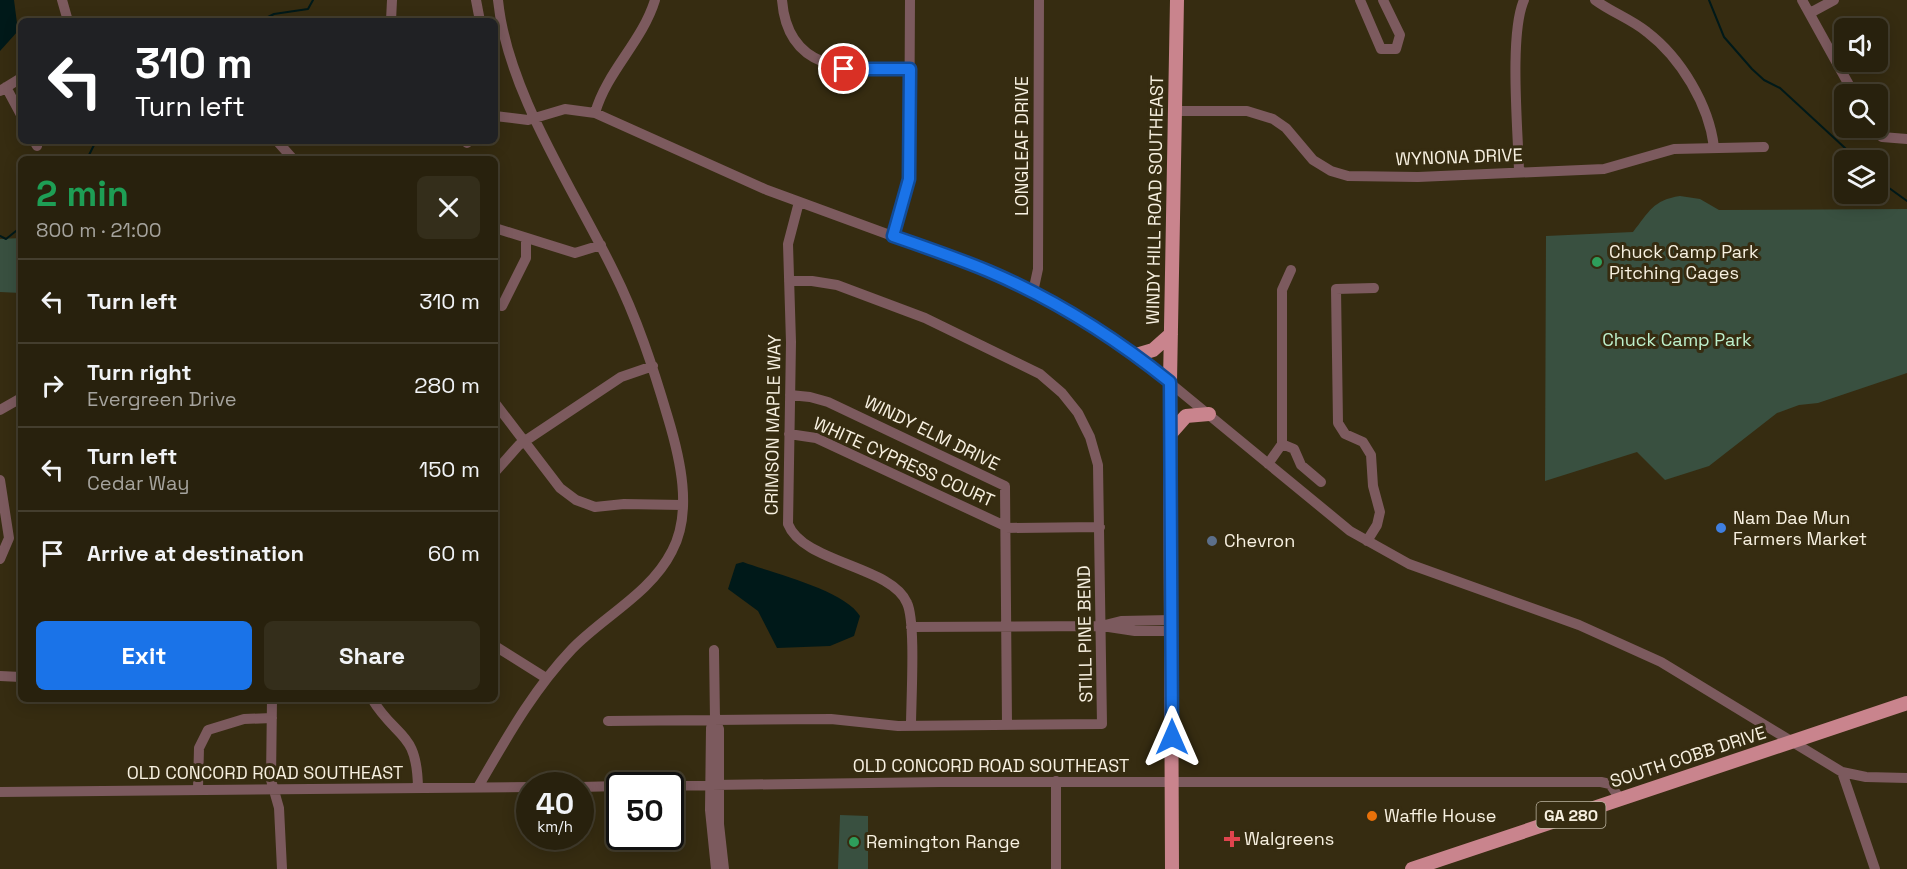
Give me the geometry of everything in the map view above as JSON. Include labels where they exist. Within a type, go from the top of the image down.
[{"type":"main road","name":"WINDY HILL ROAD SOUTHEAST","points":[[1172,869],[1170,382],[1177,0]]},
{"type":"main road","points":[[1136,355],[1153,350],[1171,334]]},
{"type":"main road","points":[[1171,433],[1186,417],[1209,414]]},
{"type":"main road","name":"SOUTH COBB DRIVE","points":[[1412,869],[1907,703]]},
{"type":"street","points":[[62,0],[67,18]]},
{"type":"street","points":[[391,18],[392,0]]},
{"type":"street","points":[[476,0],[479,18]]},
{"type":"street","points":[[478,787],[546,678],[584,638],[635,596],[658,572],[677,541],[682,506],[679,457],[653,366],[634,315],[601,244],[515,73],[499,35],[498,0]]},
{"type":"street","points":[[595,113],[608,83],[642,34],[655,0]]},
{"type":"street","points":[[782,0],[788,31],[795,42],[823,63],[855,70],[910,69]]},
{"type":"street","points":[[893,236],[909,179],[910,0]]},
{"type":"street","name":"LONGLEAF DRIVE","points":[[1033,292],[1038,269],[1039,0]]},
{"type":"street","points":[[1360,0],[1381,49],[1396,49],[1400,35],[1384,2]]},
{"type":"street","points":[[1519,171],[1516,42],[1520,10],[1524,0]]},
{"type":"street","points":[[1595,0],[1645,30],[1664,46],[1702,105],[1713,133],[1714,147]]},
{"type":"street","points":[[1802,0],[1848,84]]},
{"type":"street","points":[[1810,14],[1834,0]]},
{"type":"street","points":[[18,80],[3,89],[18,111]]},
{"type":"street","points":[[498,116],[528,120],[565,109],[595,113],[799,202],[972,264],[1033,292],[1092,325],[1136,355],[1367,541],[1413,566],[1620,643],[1692,680],[1842,772],[1866,777],[1907,778]]},
{"type":"street","name":"WYNONA DRIVE","points":[[1175,111],[1247,111],[1273,119],[1286,128],[1313,160],[1331,171],[1348,176],[1418,177],[1604,169],[1674,149],[1764,147]]},
{"type":"street","points":[[1888,137],[1907,139]]},
{"type":"street","points":[[280,144],[290,156]]},
{"type":"street","name":"CRIMSON MAPLE WAY","points":[[799,202],[789,237],[790,395],[787,517],[790,529],[806,545],[898,590],[908,603],[911,627],[911,726]]},
{"type":"street","points":[[498,229],[575,253],[601,244]]},
{"type":"street","points":[[502,306],[526,258],[526,238]]},
{"type":"street","points":[[1269,464],[1282,444],[1282,290],[1291,270]]},
{"type":"street","name":"STILL PINE BEND","points":[[608,721],[831,719],[911,726],[1102,724],[1098,465],[1090,437],[1071,404],[1046,379],[926,318],[837,285],[812,281],[789,281]]},
{"type":"street","points":[[1367,541],[1377,525],[1380,509],[1373,486],[1370,452],[1359,439],[1345,434],[1338,423],[1336,289],[1374,288]]},
{"type":"street","points":[[498,468],[519,445],[621,377],[653,366]]},
{"type":"street","name":"WINDY ELM DRIVE","points":[[790,395],[828,402],[1005,486],[1007,725]]},
{"type":"street","points":[[0,410],[18,400]]},
{"type":"street","points":[[498,407],[527,441],[560,488],[576,500],[595,507],[624,504],[682,506]]},
{"type":"street","name":"WHITE CYPRESS COURT","points":[[789,434],[816,438],[1005,527]]},
{"type":"street","points":[[1282,444],[1294,449],[1301,465],[1322,482]]},
{"type":"street","points":[[0,480],[9,538],[0,559]]},
{"type":"street","points":[[1005,527],[1100,527]]},
{"type":"street","points":[[911,627],[1102,626],[1120,621],[1171,625]]},
{"type":"street","points":[[498,648],[546,678]]},
{"type":"street","points":[[714,650],[715,720],[711,728],[715,750],[715,785],[724,869]]},
{"type":"street","points":[[0,676],[18,677]]},
{"type":"street","points":[[272,702],[271,780],[279,808],[282,869]]},
{"type":"street","points":[[375,702],[409,740],[415,758],[418,788]]},
{"type":"street","points":[[198,789],[199,748],[208,730],[244,719],[272,718]]},
{"type":"street","points":[[1842,772],[1875,869]]},
{"type":"street","points":[[1056,781],[1056,869]]},
{"type":"street","name":"OLD CONCORD ROAD SOUTHEAST","points":[[684,785],[1056,781],[1601,782],[1610,784],[1620,799]]},
{"type":"street","points":[[715,785],[710,825],[716,869]]},
{"type":"street","name":"OLD CONCORD ROAD SOUTHEAST","points":[[0,792],[516,787]]},
{"type":"green space","name":"Chuck Camp Park","points":[[1680,196],[1700,199],[1719,210],[1907,209],[1907,373],[1818,403],[1799,405],[1777,413],[1709,466],[1665,480],[1637,452],[1545,481],[1546,236],[1633,232],[1657,204]]},
{"type":"green space","points":[[18,238],[18,293],[0,292],[0,239]]},
{"type":"green space","name":"Remington Range","points":[[840,815],[868,816],[868,869],[838,869]]},
{"type":"water","points":[[0,0],[14,0],[18,31],[0,51]]},
{"type":"water","points":[[743,562],[807,583],[839,598],[860,616],[854,636],[830,646],[777,648],[758,611],[728,589],[736,564]]},
{"type":"waterway","points":[[266,18],[274,14],[308,9],[313,0]]},
{"type":"waterway","points":[[1709,0],[1724,37],[1752,69],[1764,80],[1780,88],[1847,150]]},
{"type":"waterway","points":[[88,156],[94,144]]},
{"type":"waterway","points":[[1888,187],[1907,201]]},
{"type":"waterway","points":[[0,236],[6,239],[18,229]]},
{"type":"place","name":"Chuck Camp Park Pitching Cages","points":[[1597,262]]},
{"type":"place","name":"Nam Dae Mun Farmers Market","points":[[1721,528]]},
{"type":"place","name":"Chevron","points":[[1212,541]]},
{"type":"place","name":"Waffle House","points":[[1372,816]]},
{"type":"place","name":"Walgreens","points":[[1232,839]]},
{"type":"place","name":"Remington Range","points":[[854,842]]},
{"type":"route","points":[[844,69],[910,69],[909,179],[893,236],[972,264],[1033,292],[1118,341],[1170,382],[1172,737]]}]
